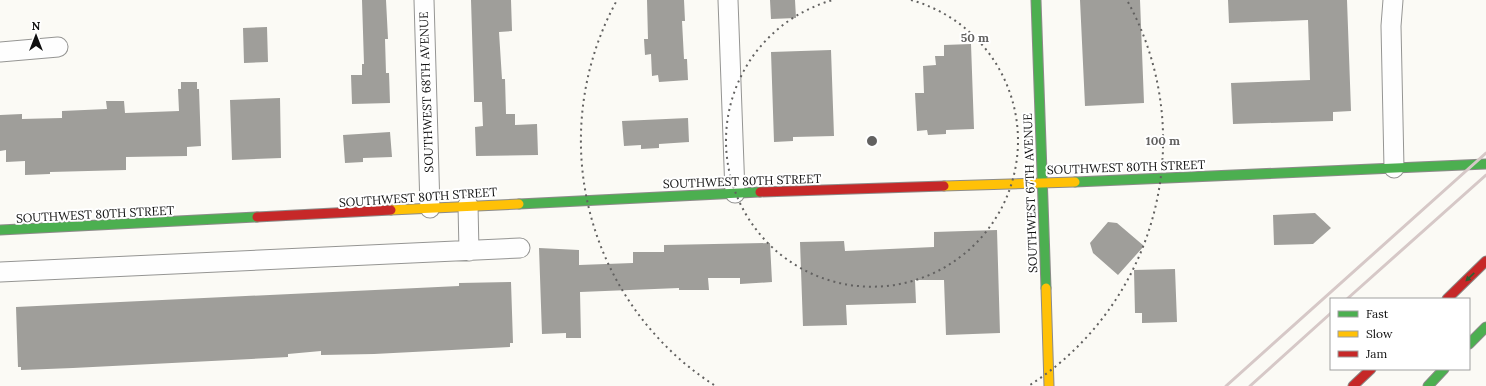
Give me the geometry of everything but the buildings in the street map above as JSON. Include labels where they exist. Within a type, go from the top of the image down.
[{"type":"main road","name":"SOUTHWEST 67TH AVENUE","points":[[1036,0],[1049,386]]},
{"type":"main road","name":"SOUTHWEST 80TH STREET","points":[[0,230],[304,216],[468,205],[735,193],[1486,164]]},
{"type":"main road","points":[[1448,298],[1486,261]]},
{"type":"main road","points":[[1470,343],[1486,328]]},
{"type":"main road","points":[[1353,386],[1371,370]]},
{"type":"main road","points":[[1428,386],[1443,370]]},
{"type":"street","name":"SOUTHWEST 68TH AVENUE","points":[[424,0],[430,208]]},
{"type":"street","points":[[728,0],[735,193]]},
{"type":"street","points":[[1393,0],[1390,26],[1394,168]]},
{"type":"street","points":[[0,52],[58,47]]},
{"type":"street","points":[[468,205],[469,251]]},
{"type":"street","points":[[0,272],[520,248]]},
{"type":"railway","points":[[1226,386],[1486,153]]},
{"type":"railway","points":[[1348,298],[1486,175]]},
{"type":"railway","points":[[1250,386],[1330,314]]},
{"type":"traffic: fast","points":[[1036,0],[1046,288]]},
{"type":"traffic: fast","points":[[1075,182],[1486,164]]},
{"type":"traffic: fast","points":[[519,204],[760,192]]},
{"type":"traffic: fast","points":[[0,230],[257,217]]},
{"type":"traffic: fast","points":[[1470,343],[1486,327]]},
{"type":"traffic: fast","points":[[1428,386],[1443,370]]},
{"type":"traffic: slow","points":[[944,186],[1075,182]]},
{"type":"traffic: slow","points":[[391,210],[519,204]]},
{"type":"traffic: slow","points":[[1046,288],[1049,386]]},
{"type":"traffic: jam","points":[[760,192],[944,186]]},
{"type":"traffic: jam","points":[[257,217],[391,210]]},
{"type":"traffic: jam","points":[[1448,298],[1486,261]]},
{"type":"traffic: jam","points":[[1353,386],[1370,370]]}]
